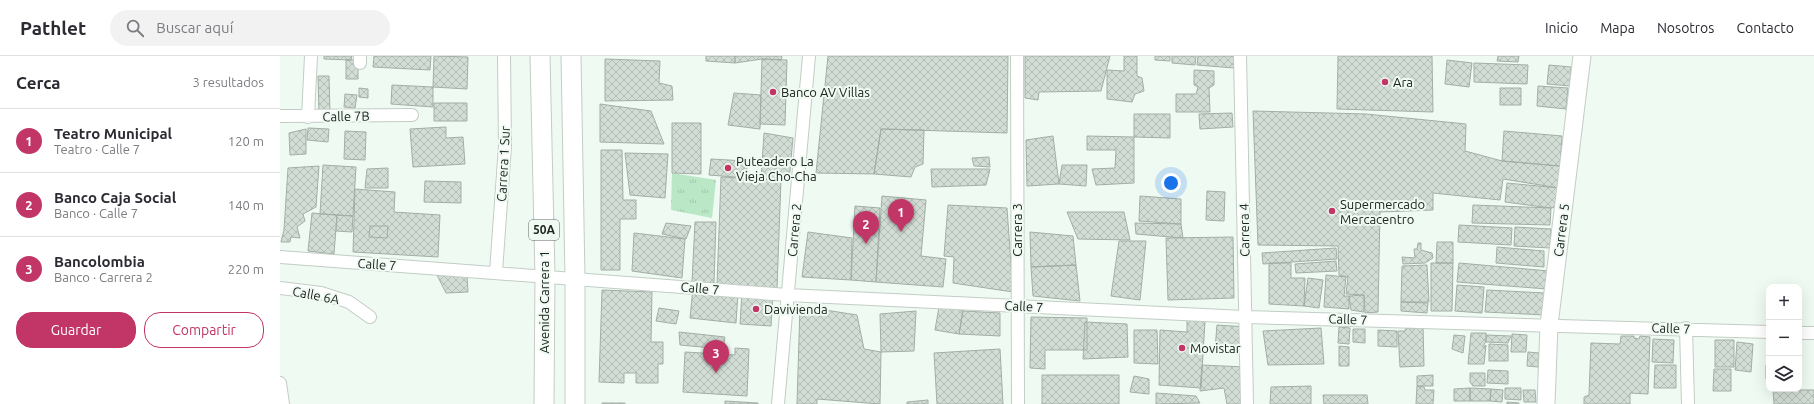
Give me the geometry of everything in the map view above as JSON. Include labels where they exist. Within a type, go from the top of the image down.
[{"type":"main road","name":"Avenida Carrera 1","points":[[540,56],[544,276],[544,404]]},
{"type":"main road","name":"50A","points":[[571,56],[575,278],[575,404]]},
{"type":"main road","name":"Carrera 5","points":[[1546,404],[1549,325],[1582,56]]},
{"type":"street","points":[[308,117],[311,56]]},
{"type":"street","name":"Carrera 1 Sur","points":[[496,272],[505,146],[504,56]]},
{"type":"street","name":"Carrera 2","points":[[778,404],[809,56]]},
{"type":"street","name":"Carrera 3","points":[[1017,56],[1018,404]]},
{"type":"street","name":"Carrera 4","points":[[1240,56],[1247,404]]},
{"type":"street","name":"Calle 7B","points":[[280,116],[308,117],[412,115]]},
{"type":"street","name":"Calle 7","points":[[280,256],[787,295],[1245,317],[1686,328],[1766,332]]},
{"type":"street","name":"Calle 6A","points":[[280,288],[321,293],[349,302],[370,317]]},
{"type":"street","points":[[1686,328],[1688,404]]},
{"type":"street","points":[[1802,333],[1814,333]]},
{"type":"street","points":[[280,383],[283,404]]},
{"type":"green space","points":[[672,173],[716,180],[712,218],[671,210]]},
{"type":"building","points":[[324,56],[352,56],[351,60],[324,59]]},
{"type":"building","points":[[374,56],[431,56],[430,70],[373,67]]},
{"type":"building","points":[[434,56],[468,57],[467,89],[433,87]]},
{"type":"building","points":[[706,56],[735,56],[735,63],[706,61]]},
{"type":"building","points":[[735,56],[782,56],[781,60],[762,59],[735,63]]},
{"type":"building","points":[[828,56],[1008,56],[1007,133],[881,129],[874,174],[816,173]]},
{"type":"building","points":[[1025,56],[1110,56],[1101,91],[1039,92],[1038,100],[1025,98]]},
{"type":"building","points":[[1124,56],[1137,56],[1137,76],[1142,78],[1144,91],[1135,94],[1132,102],[1107,99],[1107,70],[1124,71]]},
{"type":"building","points":[[1155,56],[1170,56],[1170,61],[1155,60]]},
{"type":"building","points":[[1172,56],[1196,56],[1195,65],[1172,63]]},
{"type":"building","points":[[1198,56],[1234,56],[1234,68],[1197,65]]},
{"type":"building","name":"Ara","points":[[1338,56],[1432,56],[1433,112],[1337,109]]},
{"type":"building","points":[[1498,56],[1519,56],[1518,62],[1497,61]]},
{"type":"building","points":[[605,59],[660,61],[659,83],[672,86],[673,100],[605,101]]},
{"type":"building","name":"Banco AV Villas","points":[[762,59],[787,60],[785,125],[760,124]]},
{"type":"building","points":[[346,60],[358,60],[358,79],[346,79]]},
{"type":"building","points":[[1447,60],[1472,63],[1469,87],[1445,84]]},
{"type":"building","points":[[1474,63],[1528,65],[1527,84],[1474,82]]},
{"type":"building","points":[[1549,65],[1571,67],[1570,86],[1547,84]]},
{"type":"building","points":[[1194,70],[1214,71],[1214,85],[1209,88],[1210,112],[1176,112],[1176,94],[1196,94],[1198,87],[1194,85]]},
{"type":"building","points":[[318,76],[329,76],[330,113],[319,113]]},
{"type":"building","points":[[392,85],[433,87],[433,107],[391,104]]},
{"type":"building","points":[[1538,86],[1568,88],[1566,109],[1537,106]]},
{"type":"building","points":[[359,88],[368,89],[368,98],[359,97]]},
{"type":"building","points":[[1500,88],[1521,88],[1521,105],[1500,105]]},
{"type":"building","points":[[734,93],[761,95],[760,129],[728,125]]},
{"type":"building","points":[[345,94],[357,95],[355,108],[344,107]]},
{"type":"building","points":[[434,103],[467,103],[467,121],[434,121]]},
{"type":"building","points":[[600,104],[651,111],[664,144],[600,142]]},
{"type":"building","name":"Supermercado Mercacentro","points":[[1253,111],[1366,114],[1466,124],[1465,151],[1502,161],[1560,166],[1559,188],[1503,179],[1500,200],[1433,193],[1433,210],[1380,212],[1378,312],[1365,313],[1364,295],[1346,294],[1348,277],[1339,275],[1338,246],[1258,245]]},
{"type":"building","points":[[1232,113],[1233,127],[1200,129],[1199,114]]},
{"type":"building","points":[[1134,114],[1170,114],[1170,138],[1134,137]]},
{"type":"building","points":[[672,123],[701,123],[701,174],[672,173]]},
{"type":"building","points":[[446,127],[446,138],[463,137],[465,164],[413,167],[410,129]]},
{"type":"building","points":[[308,128],[329,129],[328,142],[307,140]]},
{"type":"building","points":[[306,129],[306,154],[290,155],[289,133]]},
{"type":"building","points":[[881,129],[924,130],[923,164],[915,167],[911,177],[874,174]]},
{"type":"building","points":[[345,131],[366,132],[365,160],[344,159]]},
{"type":"building","points":[[1504,131],[1562,136],[1560,166],[1502,161]]},
{"type":"building","points":[[764,133],[793,138],[789,181],[761,179]]},
{"type":"building","points":[[1053,136],[1059,184],[1027,186],[1026,140]]},
{"type":"building","points":[[1087,136],[1134,137],[1134,183],[1096,185],[1092,169],[1115,168],[1116,150],[1087,150]]},
{"type":"building","points":[[601,150],[622,150],[623,200],[636,200],[636,219],[620,219],[620,270],[601,270]]},
{"type":"building","points":[[625,153],[668,154],[665,198],[630,195]]},
{"type":"building","points":[[989,157],[990,167],[974,166],[972,158]]},
{"type":"building","name":"Puteadero La Vieja Cho-Cha","points":[[711,159],[746,161],[748,178],[709,175]]},
{"type":"building","points":[[323,165],[356,167],[353,216],[320,214]]},
{"type":"building","points":[[1062,165],[1087,165],[1086,186],[1059,184]]},
{"type":"building","points":[[319,166],[316,207],[303,214],[305,221],[297,227],[300,238],[291,237],[290,242],[281,242],[284,230],[288,168]]},
{"type":"building","points":[[388,168],[388,188],[365,188],[367,169]]},
{"type":"building","points":[[931,169],[990,169],[986,185],[932,187]]},
{"type":"building","points":[[721,177],[781,180],[777,288],[717,285]]},
{"type":"building","points":[[425,181],[461,182],[461,203],[424,202]]},
{"type":"building","points":[[1507,183],[1559,188],[1557,207],[1551,208],[1505,202]]},
{"type":"building","points":[[355,189],[395,192],[394,212],[440,215],[438,257],[353,252]]},
{"type":"building","points":[[1207,191],[1225,192],[1224,221],[1206,220]]},
{"type":"building","points":[[882,196],[926,200],[921,256],[946,259],[943,287],[876,282]]},
{"type":"building","points":[[1140,196],[1181,199],[1181,224],[1139,221]]},
{"type":"building","points":[[948,205],[1007,208],[1013,292],[953,283],[954,257],[944,256]]},
{"type":"building","points":[[1473,205],[1551,208],[1550,225],[1472,223]]},
{"type":"building","points":[[855,206],[880,208],[876,282],[851,280]]},
{"type":"building","points":[[1067,212],[1124,212],[1130,240],[1078,239]]},
{"type":"building","points":[[312,213],[337,215],[334,254],[308,251]]},
{"type":"building","points":[[337,215],[353,216],[352,232],[336,231]]},
{"type":"building","points":[[695,222],[716,222],[714,283],[692,282]]},
{"type":"building","points":[[666,223],[691,226],[686,239],[662,234]]},
{"type":"building","points":[[1135,223],[1181,224],[1183,238],[1136,234]]},
{"type":"building","points":[[1459,225],[1512,228],[1511,245],[1458,242]]},
{"type":"building","points":[[370,226],[388,226],[387,238],[369,237]]},
{"type":"building","points":[[1515,227],[1551,229],[1550,248],[1514,246]]},
{"type":"building","points":[[808,232],[852,238],[851,280],[802,277]]},
{"type":"building","points":[[1030,232],[1073,236],[1076,265],[1031,267]]},
{"type":"building","points":[[634,233],[685,239],[682,278],[632,271]]},
{"type":"building","points":[[1233,237],[1234,298],[1168,300],[1166,238]]},
{"type":"building","points":[[1119,241],[1146,241],[1140,300],[1111,296]]},
{"type":"building","points":[[1437,242],[1453,242],[1453,263],[1436,263]]},
{"type":"building","points":[[1418,243],[1421,243],[1421,250],[1432,253],[1433,258],[1425,263],[1403,264],[1402,257],[1415,258],[1414,249],[1417,249]]},
{"type":"building","points":[[1497,247],[1544,251],[1544,267],[1496,263]]},
{"type":"building","points":[[1336,248],[1337,259],[1263,264],[1262,253]]},
{"type":"building","points":[[1336,261],[1337,271],[1296,273],[1295,264]]},
{"type":"building","points":[[1269,263],[1291,263],[1291,278],[1305,278],[1304,306],[1269,304]]},
{"type":"building","points":[[1431,263],[1453,263],[1452,311],[1431,311]]},
{"type":"building","points":[[1459,263],[1549,271],[1547,289],[1457,282]]},
{"type":"building","points":[[1076,265],[1080,301],[1033,296],[1031,267]]},
{"type":"building","points":[[1427,265],[1429,302],[1401,302],[1402,266]]},
{"type":"building","points":[[437,275],[467,275],[468,292],[446,293]]},
{"type":"building","points":[[1326,275],[1346,277],[1344,296],[1349,296],[1349,309],[1324,307]]},
{"type":"building","points":[[1308,278],[1323,280],[1319,308],[1304,306]]},
{"type":"building","points":[[1457,285],[1484,287],[1482,313],[1455,311]]},
{"type":"building","points":[[693,288],[738,293],[736,323],[690,318]]},
{"type":"building","points":[[602,290],[652,292],[651,342],[663,342],[663,364],[658,364],[658,383],[636,383],[636,373],[624,373],[624,383],[599,382]]},
{"type":"building","points":[[1487,290],[1545,293],[1544,315],[1485,312]]},
{"type":"building","name":"Davivienda","points":[[742,292],[773,295],[771,326],[740,324]]},
{"type":"building","points":[[1364,295],[1364,312],[1351,310],[1349,296]]},
{"type":"building","points":[[1401,302],[1428,303],[1427,313],[1401,311]]},
{"type":"building","points":[[800,306],[857,315],[864,349],[881,352],[880,404],[817,399],[817,404],[797,404]]},
{"type":"building","points":[[939,307],[963,310],[959,334],[935,330]]},
{"type":"building","points":[[659,308],[679,311],[676,324],[656,321]]},
{"type":"building","points":[[916,311],[914,351],[881,352],[880,314]]},
{"type":"building","points":[[963,311],[1000,313],[1000,336],[959,334]]},
{"type":"building","points":[[1031,317],[1087,318],[1087,350],[1045,350],[1045,369],[1030,368]]},
{"type":"building","name":"Movistar","points":[[1187,319],[1205,321],[1201,388],[1159,385],[1160,330],[1187,332]]},
{"type":"building","points":[[1085,322],[1127,324],[1128,357],[1083,359]]},
{"type":"building","points":[[1217,325],[1247,327],[1247,350],[1215,349]]},
{"type":"building","points":[[1415,326],[1423,326],[1424,366],[1400,367],[1398,331],[1405,331],[1406,328],[1414,329]]},
{"type":"building","points":[[1339,327],[1350,328],[1349,344],[1338,343]]},
{"type":"building","points":[[1321,328],[1324,364],[1268,365],[1263,331]]},
{"type":"building","points":[[1353,329],[1365,329],[1365,343],[1353,342]]},
{"type":"building","points":[[1134,330],[1157,330],[1158,364],[1134,363]]},
{"type":"building","points":[[1378,330],[1397,331],[1397,347],[1378,346]]},
{"type":"building","points":[[679,332],[725,337],[723,349],[680,345]]},
{"type":"building","points":[[1471,333],[1486,333],[1486,342],[1484,344],[1484,347],[1486,345],[1484,364],[1468,364]]},
{"type":"building","points":[[1512,334],[1527,335],[1526,352],[1511,352]]},
{"type":"building","points":[[1454,335],[1465,336],[1463,353],[1452,349]]},
{"type":"building","points":[[1486,335],[1511,336],[1508,343],[1486,342]]},
{"type":"building","points":[[1621,336],[1634,336],[1634,338],[1639,339],[1640,336],[1650,337],[1648,394],[1630,393],[1630,404],[1584,404],[1584,397],[1589,395],[1591,343],[1620,344]]},
{"type":"building","points":[[1653,339],[1674,340],[1673,363],[1652,362]]},
{"type":"building","points":[[1715,340],[1734,340],[1734,367],[1715,367]]},
{"type":"building","points":[[1737,342],[1753,344],[1751,372],[1735,370]]},
{"type":"building","points":[[1489,344],[1508,345],[1508,361],[1489,361]]},
{"type":"building","points":[[1339,346],[1349,347],[1349,366],[1339,366]]},
{"type":"building","points":[[735,348],[749,349],[747,396],[683,392],[685,352],[735,355]]},
{"type":"building","points":[[1000,349],[1003,404],[937,404],[934,353]]},
{"type":"building","points":[[1528,352],[1539,353],[1538,367],[1527,366]]},
{"type":"building","points":[[1202,365],[1245,367],[1246,404],[1227,404],[1224,388],[1200,391]]},
{"type":"building","points":[[1655,365],[1676,365],[1676,388],[1654,388]]},
{"type":"building","points":[[1714,369],[1731,369],[1731,391],[1713,391]]},
{"type":"building","points":[[1488,370],[1508,371],[1508,384],[1487,383]]},
{"type":"building","points":[[1470,373],[1485,373],[1485,386],[1473,386],[1470,382]]},
{"type":"building","points":[[1042,375],[1119,375],[1119,404],[1042,404]]},
{"type":"building","points":[[1433,375],[1433,386],[1417,386],[1417,376]]},
{"type":"building","points":[[1134,376],[1149,379],[1149,394],[1130,392]]},
{"type":"building","points":[[1311,386],[1311,404],[1270,404],[1271,387]]},
{"type":"building","points":[[1417,386],[1424,387],[1425,390],[1434,390],[1433,404],[1416,404]]},
{"type":"building","points":[[1470,388],[1470,401],[1454,401],[1454,389]]},
{"type":"building","points":[[1470,388],[1491,389],[1490,401],[1470,401]]},
{"type":"building","points":[[1505,388],[1521,388],[1521,400],[1505,399]]},
{"type":"building","points":[[1491,389],[1503,390],[1502,402],[1490,401]]},
{"type":"building","points":[[1523,390],[1535,390],[1536,402],[1524,402]]},
{"type":"building","points":[[1802,390],[1814,390],[1814,404],[1774,404],[1773,392],[1802,392]]},
{"type":"building","points":[[1156,393],[1196,396],[1200,403],[1156,404]]},
{"type":"building","points":[[1323,395],[1367,395],[1368,404],[1324,404]]},
{"type":"building","points":[[928,400],[928,404],[907,404],[907,402]]},
{"type":"building","points":[[725,401],[758,403],[758,404],[725,404]]},
{"type":"building","points":[[1507,402],[1519,403],[1519,404],[1507,404]]},
{"type":"building","points":[[625,403],[625,404],[602,404]]},
{"type":"place","name":"Ara","points":[[1385,82]]},
{"type":"place","name":"Banco AV Villas","points":[[773,92]]},
{"type":"place","name":"Puteadero La Vieja Cho-Cha","points":[[728,168]]},
{"type":"place","name":"Supermercado Mercacentro","points":[[1332,211]]},
{"type":"place","name":"Teatro Municipal","points":[[901,232]]},
{"type":"place","name":"Banco Caja Social","points":[[866,244]]},
{"type":"place","name":"Davivienda","points":[[756,309]]},
{"type":"place","name":"Movistar","points":[[1182,348]]},
{"type":"place","name":"Bancolombia","points":[[716,373]]}]
